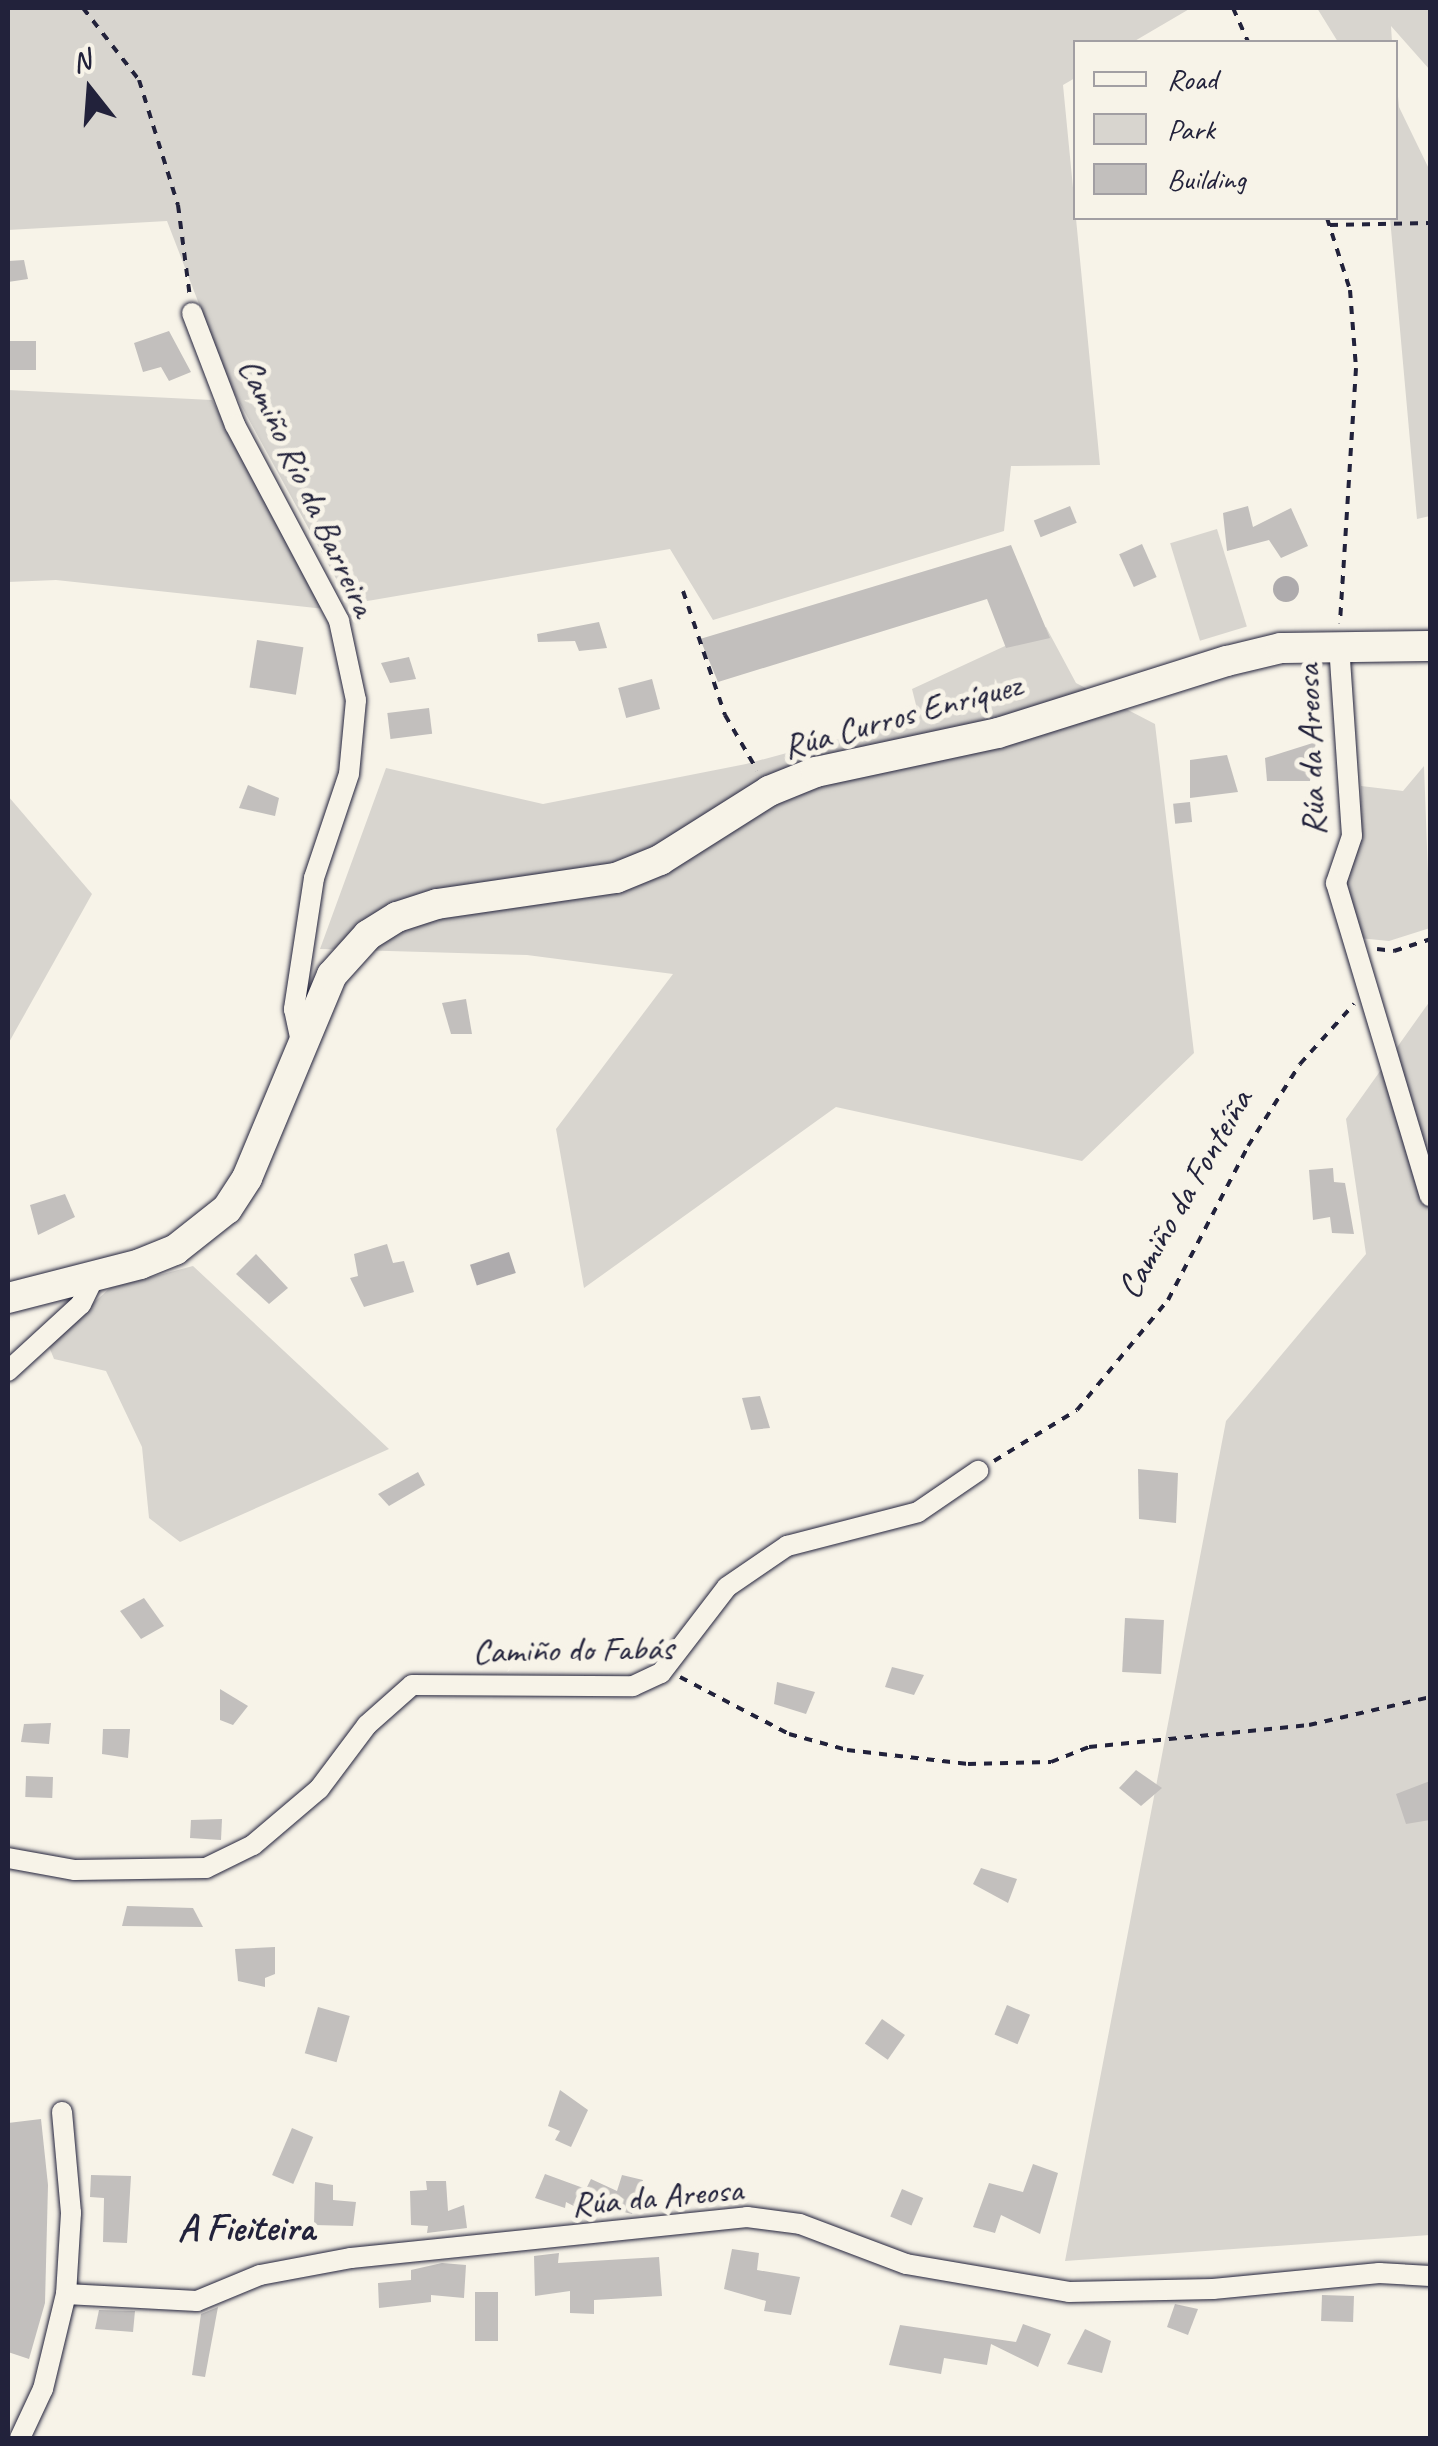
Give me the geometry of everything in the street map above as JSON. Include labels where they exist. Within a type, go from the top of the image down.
[{"type":"street","name":"Camiño Río da Barreira","points":[[192,313],[235,425],[338,621],[356,700],[350,774],[314,878],[294,1008],[301,1043]]},
{"type":"street","name":"Rúa Curros Enríquez","points":[[8,1298],[92,1279],[175,1250],[227,1209],[247,1178],[301,1043],[349,953],[397,917],[437,904],[616,878],[660,860],[770,791],[816,772],[998,733],[1226,661],[1339,645],[1430,646]]},
{"type":"street","name":"Rúa da Areosa","points":[[1339,645],[1352,836],[1336,883],[1365,992],[1430,1196]]},
{"type":"street","points":[[8,1371],[81,1304],[92,1279]]},
{"type":"street","points":[[661,1673],[727,1587],[788,1546],[918,1512],[978,1471]]},
{"type":"street","name":"Camiño do Fabás","points":[[8,1858],[75,1870],[206,1868],[253,1846],[319,1789],[367,1725],[412,1685],[633,1686],[661,1673]]},
{"type":"street","points":[[20,2438],[43,2389],[66,2294],[71,2213],[62,2112]]},
{"type":"street","name":"Rúa da Areosa","points":[[66,2294],[197,2301],[260,2275],[351,2258],[747,2218],[800,2224],[906,2264],[1069,2292],[1213,2289],[1379,2273],[1430,2276]]},
{"type":"path","points":[[83,8],[140,80],[178,206],[192,313]]},
{"type":"path","points":[[1232,8],[1247,40]]},
{"type":"path","points":[[1327,220],[1350,290],[1356,368],[1339,645]]},
{"type":"path","points":[[1329,225],[1430,223]]},
{"type":"path","points":[[683,590],[724,715],[770,791]]},
{"type":"path","points":[[1352,946],[1394,951],[1430,938]]},
{"type":"path","name":"Camiño da Fonteíña","points":[[978,1471],[1077,1410],[1168,1300],[1290,1080],[1365,992]]},
{"type":"path","name":"Camiño do Fabás","points":[[661,1673],[689,1679],[789,1734],[847,1750],[968,1764],[1051,1762],[1089,1747],[1308,1725],[1430,1697]]},
{"type":"green space","points":[[8,8],[1191,8],[1136,40],[1073,40],[1073,79],[1063,85],[1073,220],[1076,220],[1100,465],[1011,466],[1004,531],[713,620],[670,549],[350,604],[231,387],[167,221],[8,230]]},
{"type":"green space","points":[[1317,8],[1430,8],[1430,70],[1391,26],[1392,40],[1337,40]]},
{"type":"green space","points":[[1398,96],[1399,107],[1430,171],[1430,516],[1417,519],[1390,220],[1398,220]]},
{"type":"green space","points":[[8,390],[212,400],[325,609],[56,580],[8,582]]},
{"type":"green space","points":[[1217,529],[1247,627],[1200,641],[1170,543]]},
{"type":"green space","points":[[1046,627],[1076,683],[1155,724],[1194,1053],[1082,1161],[836,1107],[584,1288],[556,1129],[673,974],[527,955],[320,949],[386,768],[543,804],[746,764],[919,717],[912,689]]},
{"type":"green space","points":[[1424,766],[1430,928],[1389,941],[1359,938],[1346,885],[1360,840],[1361,786],[1403,791]]},
{"type":"green space","points":[[8,796],[92,894],[8,1044]]},
{"type":"green space","points":[[1430,1001],[1430,2235],[1065,2261],[1226,1421],[1366,1254],[1346,1119]]},
{"type":"green space","points":[[193,1266],[389,1449],[180,1542],[149,1518],[142,1447],[106,1371],[54,1359],[48,1344],[110,1288]]},
{"type":"shaded area","points":[[1286,576],[1295,580],[1299,589],[1295,598],[1286,602],[1277,598],[1273,589],[1277,580]]},
{"type":"shaded area","points":[[509,1252],[516,1273],[477,1286],[470,1265]]},
{"type":"building","points":[[24,260],[28,279],[8,282],[8,261]]},
{"type":"building","points":[[169,331],[191,372],[169,381],[161,367],[143,372],[134,343]]},
{"type":"building","points":[[8,341],[36,341],[36,370],[8,370]]},
{"type":"building","points":[[1070,506],[1077,523],[1041,537],[1034,521]]},
{"type":"building","points":[[1248,506],[1253,527],[1291,508],[1308,546],[1281,558],[1269,540],[1227,551],[1223,513]]},
{"type":"building","points":[[1142,544],[1157,577],[1134,587],[1119,554]]},
{"type":"building","points":[[1011,545],[1050,638],[1006,648],[987,599],[718,682],[700,639]]},
{"type":"building","points":[[599,622],[607,648],[579,651],[575,641],[538,642],[537,634]]},
{"type":"building","points":[[257,640],[303,647],[296,695],[249,687]]},
{"type":"building","points":[[409,657],[416,679],[390,683],[381,663]]},
{"type":"building","points":[[652,679],[660,709],[626,718],[618,688]]},
{"type":"building","points":[[429,708],[432,734],[390,739],[387,713]]},
{"type":"building","points":[[1316,742],[1310,781],[1267,781],[1265,758]]},
{"type":"building","points":[[1227,755],[1238,792],[1190,798],[1190,760]]},
{"type":"building","points":[[248,785],[279,798],[275,816],[239,808]]},
{"type":"building","points":[[1190,802],[1192,822],[1175,824],[1173,804]]},
{"type":"building","points":[[466,999],[472,1034],[451,1034],[442,1003]]},
{"type":"building","points":[[1333,1168],[1334,1182],[1345,1183],[1354,1234],[1332,1233],[1330,1217],[1313,1220],[1309,1170]]},
{"type":"building","points":[[65,1194],[75,1217],[38,1235],[30,1205]]},
{"type":"building","points":[[387,1244],[393,1263],[404,1261],[414,1292],[364,1307],[350,1278],[358,1276],[354,1254]]},
{"type":"building","points":[[256,1254],[288,1288],[269,1304],[236,1274]]},
{"type":"building","points":[[760,1396],[770,1428],[751,1430],[742,1398]]},
{"type":"building","points":[[1138,1469],[1178,1473],[1176,1523],[1139,1519]]},
{"type":"building","points":[[418,1472],[425,1485],[389,1506],[378,1494]]},
{"type":"building","points":[[144,1598],[164,1626],[141,1639],[120,1611]]},
{"type":"building","points":[[1125,1618],[1164,1620],[1161,1674],[1122,1672]]},
{"type":"building","points":[[892,1667],[924,1675],[914,1695],[885,1687]]},
{"type":"building","points":[[777,1682],[815,1692],[806,1714],[774,1704]]},
{"type":"building","points":[[220,1689],[248,1706],[233,1725],[220,1720]]},
{"type":"building","points":[[51,1723],[49,1744],[21,1742],[24,1724]]},
{"type":"building","points":[[103,1729],[130,1729],[128,1758],[102,1754]]},
{"type":"building","points":[[1136,1770],[1162,1788],[1141,1806],[1119,1788]]},
{"type":"building","points":[[26,1776],[53,1777],[52,1798],[25,1797]]},
{"type":"building","points":[[1430,1781],[1430,1820],[1406,1824],[1396,1794]]},
{"type":"building","points":[[222,1819],[221,1840],[190,1838],[191,1820]]},
{"type":"building","points":[[981,1868],[1017,1879],[1008,1903],[973,1884]]},
{"type":"building","points":[[127,1906],[193,1908],[203,1927],[122,1926]]},
{"type":"building","points":[[275,1947],[275,1974],[265,1978],[265,1987],[238,1981],[235,1949]]},
{"type":"building","points":[[1007,2005],[1030,2015],[1018,2044],[994,2034]]},
{"type":"building","points":[[318,2007],[350,2016],[336,2062],[305,2053]]},
{"type":"building","points":[[882,2019],[905,2035],[888,2060],[865,2044]]},
{"type":"building","points":[[560,2090],[588,2110],[571,2147],[555,2140],[560,2131],[548,2126]]},
{"type":"building","points":[[41,2119],[48,2185],[45,2303],[29,2359],[8,2352],[8,2123]]},
{"type":"building","points":[[292,2128],[313,2137],[293,2184],[272,2175]]},
{"type":"building","points":[[1033,2164],[1058,2173],[1040,2234],[1001,2215],[995,2233],[973,2227],[989,2183],[1023,2192]]},
{"type":"building","points":[[545,2174],[586,2189],[591,2179],[617,2191],[622,2175],[643,2180],[632,2214],[596,2205],[589,2214],[566,2202],[565,2208],[535,2198]]},
{"type":"building","points":[[91,2175],[131,2176],[127,2243],[103,2242],[104,2198],[90,2197]]},
{"type":"building","points":[[426,2181],[446,2181],[448,2211],[464,2205],[467,2228],[427,2233],[428,2226],[411,2225],[410,2191],[427,2190]]},
{"type":"building","points":[[315,2182],[333,2185],[333,2200],[356,2202],[353,2226],[314,2225]]},
{"type":"building","points":[[902,2189],[923,2198],[911,2226],[890,2217]]},
{"type":"building","points":[[732,2249],[759,2253],[757,2270],[800,2277],[791,2315],[764,2311],[766,2301],[724,2289]]},
{"type":"building","points":[[559,2253],[558,2263],[659,2257],[662,2296],[594,2300],[594,2314],[570,2313],[570,2291],[535,2296],[534,2256]]},
{"type":"building","points":[[442,2263],[466,2265],[464,2298],[431,2295],[431,2302],[379,2308],[378,2283],[411,2280],[411,2270]]},
{"type":"building","points":[[475,2292],[498,2292],[498,2341],[475,2341]]},
{"type":"building","points":[[1322,2295],[1354,2296],[1353,2322],[1321,2321]]},
{"type":"building","points":[[1175,2304],[1198,2309],[1188,2335],[1167,2327]]},
{"type":"building","points":[[218,2307],[205,2377],[192,2375],[201,2314]]},
{"type":"building","points":[[99,2310],[135,2311],[133,2332],[95,2329]]},
{"type":"building","points":[[1023,2324],[1051,2334],[1038,2367],[991,2344],[987,2365],[944,2358],[941,2374],[889,2365],[900,2325],[1016,2342]]},
{"type":"building","points":[[1085,2329],[1111,2341],[1102,2373],[1067,2364]]},
{"type":"district","name":"A Fieiteira","points":[[246,2228]]}]
